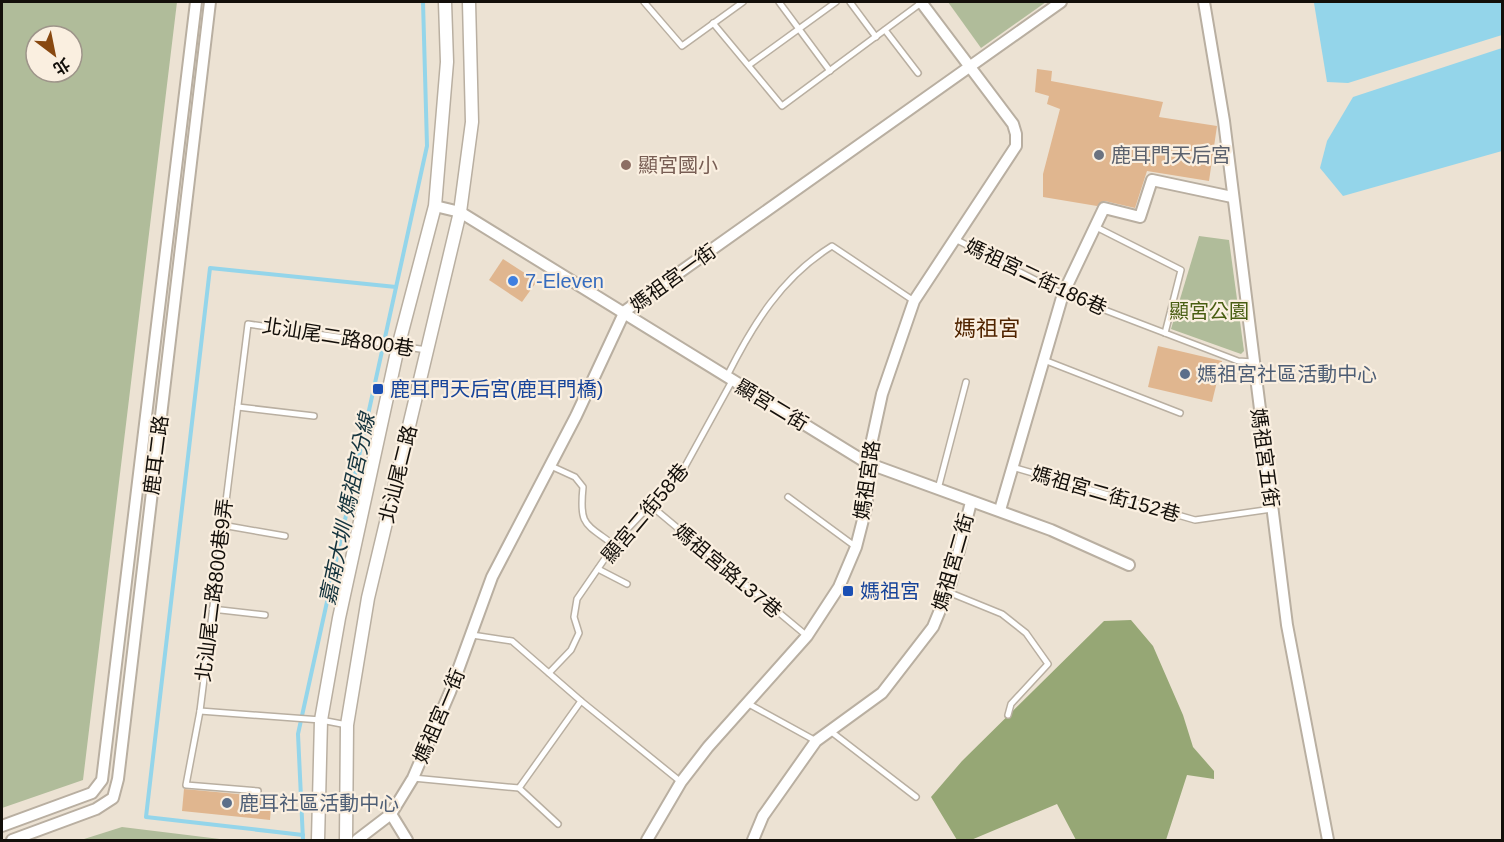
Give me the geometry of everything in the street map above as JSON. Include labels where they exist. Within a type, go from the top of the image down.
[{"type":"street","name":"鹿耳二路","points":[[2,825],[92,793],[102,780],[196,2]]},
{"type":"street","name":"鹿耳二路","points":[[12,840],[96,809],[113,798],[117,782],[210,2]]},
{"type":"street","name":"北汕尾二路","points":[[318,840],[321,720],[339,618],[398,347],[435,206],[447,62],[445,2]]},
{"type":"street","name":"北汕尾二路","points":[[346,840],[347,725],[368,598],[429,351],[460,212],[472,122],[469,2]]},
{"type":"street","name":"媽祖宮路","points":[[647,840],[681,782],[807,636],[838,587],[856,547],[867,504],[867,463],[882,394],[914,301],[1016,146],[1013,124],[921,2]]},
{"type":"street","name":"媽祖宮一街","points":[[357,840],[391,814],[413,778],[472,635],[492,577],[551,466],[625,311],[1061,2]]},
{"type":"street","name":"媽祖宮五街","points":[[1204,2],[1224,121],[1287,625],[1328,840]]},
{"type":"street","name":"媽祖宮二街","points":[[1000,510],[1063,294],[1104,208],[1140,217],[1152,180],[1232,197]]},
{"type":"street","name":"顯宮二街","points":[[435,206],[460,212],[625,311],[729,379],[867,463],[971,502],[1000,510],[1129,565]]},
{"type":"street","name":"媽祖宮二街","points":[[753,840],[763,816],[816,741],[882,693],[933,627],[948,592],[971,502]]},
{"type":"street","points":[[391,814],[406,840]]},
{"type":"lane","points":[[644,2],[682,46],[743,2]]},
{"type":"lane","points":[[779,2],[830,71]]},
{"type":"lane","points":[[748,65],[836,2]]},
{"type":"lane","points":[[850,2],[876,37]]},
{"type":"lane","points":[[713,23],[782,106],[921,2]]},
{"type":"lane","points":[[885,30],[918,73]]},
{"type":"lane","points":[[1096,227],[1181,270],[1165,333]]},
{"type":"lane","name":"媽祖宮二街186巷","points":[[955,239],[1063,294],[1238,361],[1253,362]]},
{"type":"lane","name":"顯宮二街58巷","points":[[549,673],[571,650],[579,633],[574,617],[577,599],[614,545],[683,470],[729,379],[750,330],[790,278],[832,246],[914,301]]},
{"type":"lane","name":"北汕尾二路800巷","points":[[248,324],[429,351]]},
{"type":"lane","name":"北汕尾二路800巷9弄","points":[[248,324],[200,711],[186,785],[258,791]]},
{"type":"lane","points":[[1043,360],[1180,413]]},
{"type":"lane","points":[[938,489],[966,382]]},
{"type":"lane","points":[[238,407],[314,416]]},
{"type":"lane","points":[[551,466],[575,477],[583,487],[580,511],[585,523],[614,545]]},
{"type":"lane","name":"媽祖宮二街152巷","points":[[1012,466],[1195,520],[1272,509]]},
{"type":"lane","points":[[788,497],[856,547]]},
{"type":"lane","name":"媽祖宮路137巷","points":[[650,505],[807,636]]},
{"type":"lane","points":[[222,525],[285,536]]},
{"type":"lane","points":[[598,569],[627,584]]},
{"type":"lane","points":[[948,592],[1002,614],[1026,633],[1048,664],[1011,704],[1008,715]]},
{"type":"lane","points":[[212,609],[265,615]]},
{"type":"lane","points":[[472,635],[512,641],[581,701],[681,782]]},
{"type":"lane","points":[[519,788],[581,701]]},
{"type":"lane","points":[[747,703],[816,741]]},
{"type":"lane","points":[[200,711],[321,720],[347,725]]},
{"type":"lane","points":[[829,730],[916,797]]},
{"type":"lane","points":[[413,778],[519,788],[558,824]]},
{"type":"green space","points":[[2,2],[177,2],[83,780],[2,808]]},
{"type":"green space","points":[[948,2],[1046,2],[981,48]]},
{"type":"green space","name":"顯宮公園","points":[[1199,236],[1229,240],[1244,351],[1241,354],[1171,329]]},
{"type":"green space","points":[[1131,620],[1153,646],[1183,715],[1193,747],[1214,771],[1214,779],[1187,775],[1166,840],[1076,840],[1057,804],[971,840],[957,840],[931,797],[962,761],[1104,621]]},
{"type":"green space","points":[[122,827],[228,840],[81,840]]},
{"type":"water","points":[[1502,2],[1502,35],[1348,83],[1327,82],[1314,3]]},
{"type":"water","points":[[1502,48],[1502,151],[1343,196],[1320,168],[1327,141],[1353,97]]},
{"type":"building","name":"鹿耳門天后宮","points":[[1037,69],[1052,71],[1051,81],[1163,102],[1159,117],[1217,126],[1209,181],[1147,171],[1135,208],[1105,201],[1097,206],[1043,197],[1043,174],[1060,109],[1047,104],[1049,96],[1035,92]]},
{"type":"building","name":"7-Eleven","points":[[503,259],[537,281],[522,302],[489,280]]},
{"type":"building","name":"媽祖宮社區活動中心","points":[[1158,346],[1222,361],[1212,402],[1148,387]]},
{"type":"building","name":"鹿耳社區活動中心","points":[[184,789],[258,796],[272,795],[270,820],[182,811]]},
{"type":"waterway","name":"嘉南大圳 媽祖宮分線","points":[[303,840],[298,734],[427,146],[423,2]]},
{"type":"waterway","points":[[303,835],[146,817],[210,268],[396,287]]},
{"type":"place","name":"鹿耳門天后宮","points":[[1099,155]]},
{"type":"place","name":"顯宮國小","points":[[626,165]]},
{"type":"place","name":"7-Eleven","points":[[513,281]]},
{"type":"place","name":"媽祖宮社區活動中心","points":[[1185,374]]},
{"type":"place","name":"鹿耳門天后宮(鹿耳門橋)","points":[[378,389]]},
{"type":"place","name":"媽祖宮","points":[[848,591]]},
{"type":"place","name":"鹿耳社區活動中心","points":[[227,803]]},
{"type":"district","name":"媽祖宮","points":[[987,328]]}]
